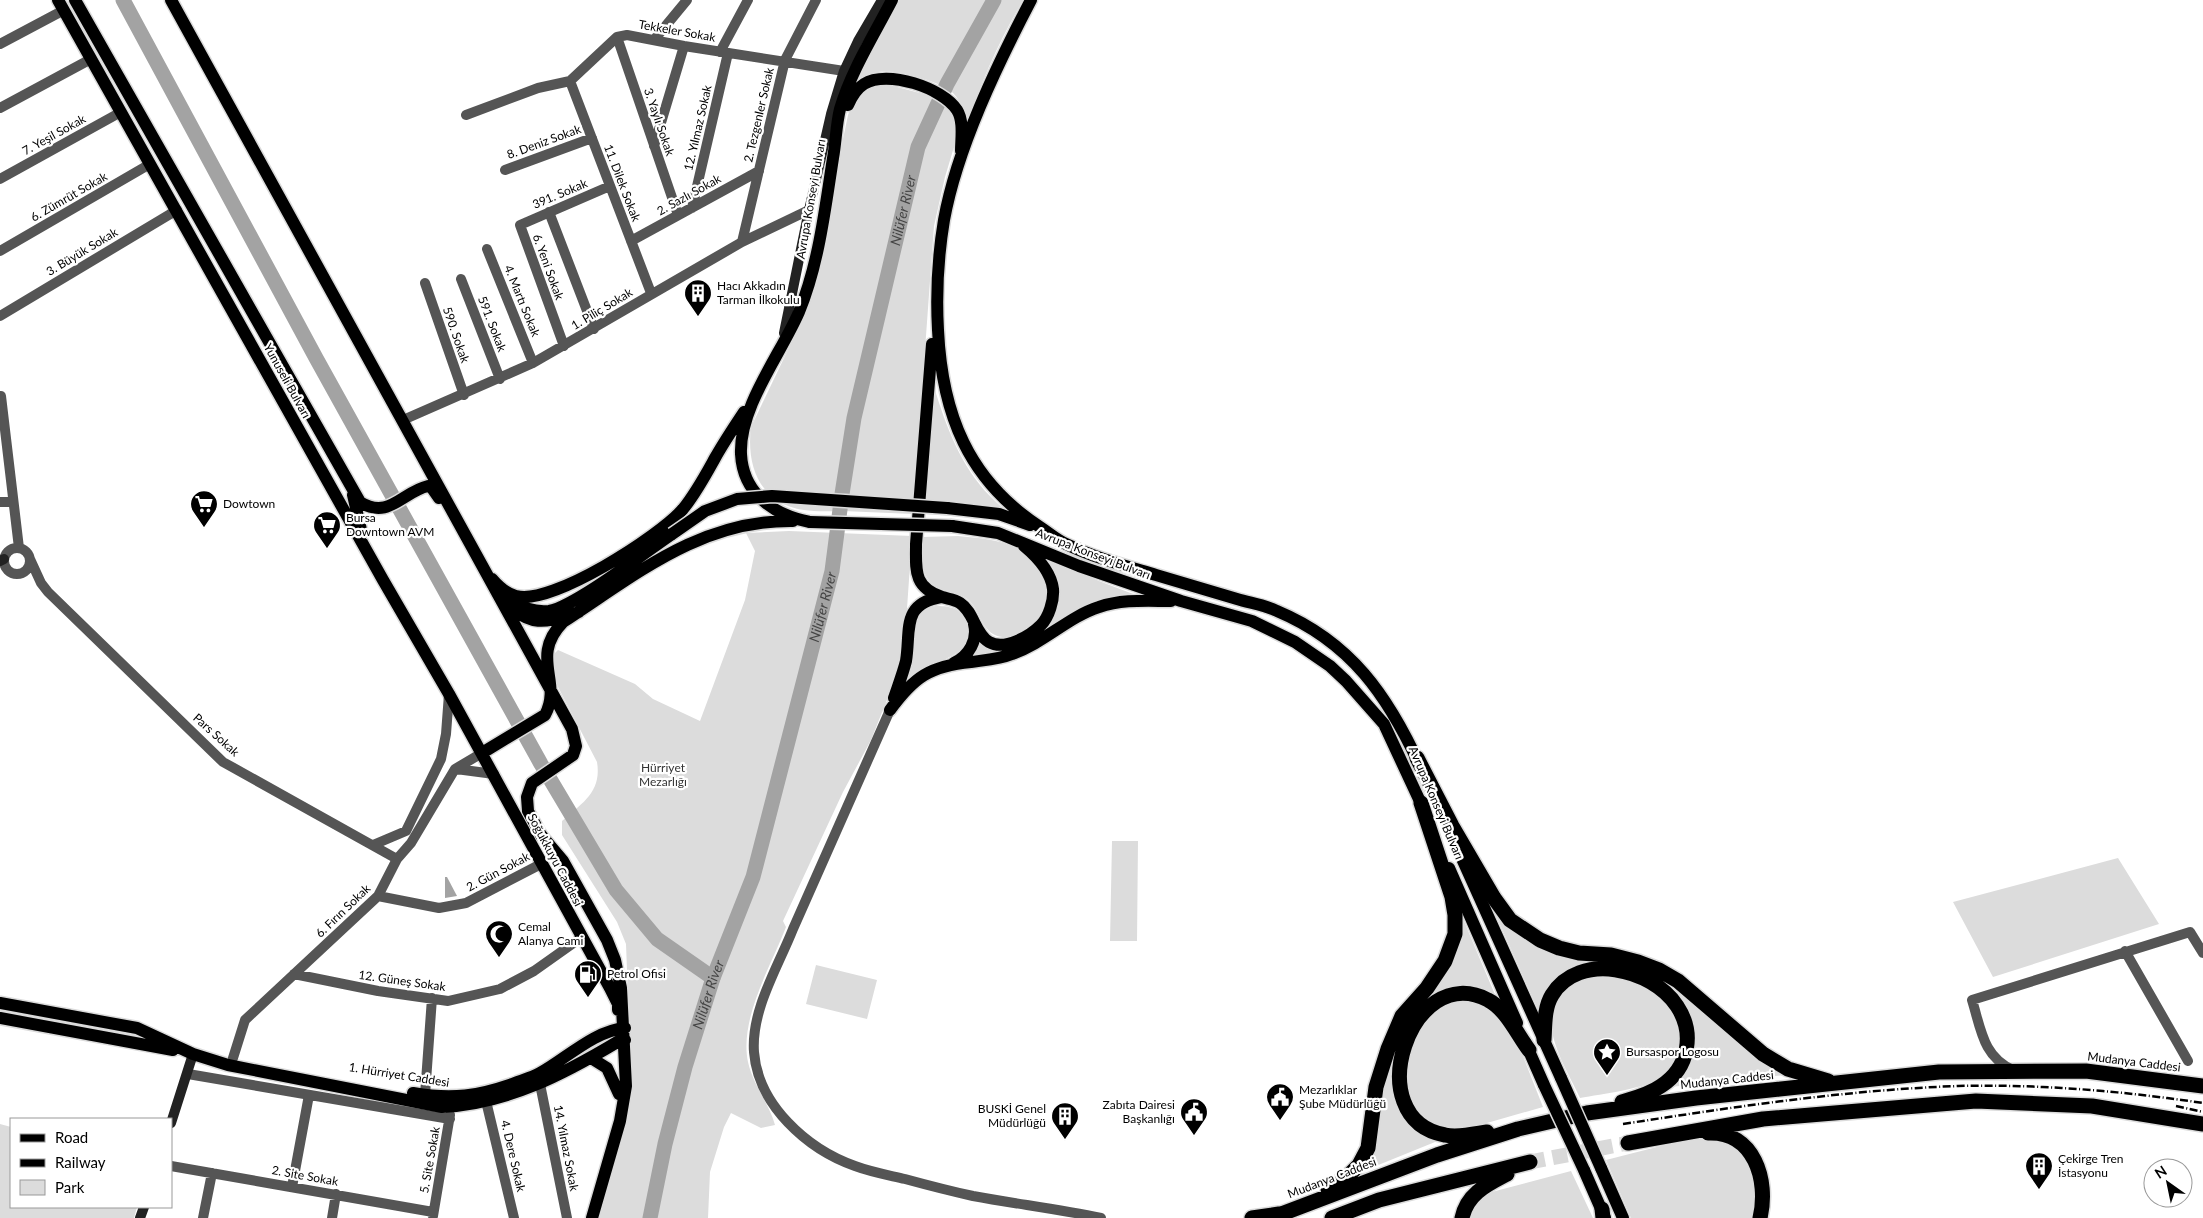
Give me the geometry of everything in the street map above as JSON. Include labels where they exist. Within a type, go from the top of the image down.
[{"type":"highway","points":[[1416,758],[1480,874],[1501,909],[1510,920],[1540,940],[1559,948],[1579,953],[1611,955],[1659,970],[1678,981],[1762,1054],[1788,1069],[1837,1083]]},
{"type":"highway","points":[[1252,1218],[1277,1215],[1335,1186],[1359,1164],[1368,1148],[1376,1087],[1388,1049],[1402,1016],[1427,988],[1445,961],[1455,934],[1455,915],[1452,897],[1421,803]]},
{"type":"highway","points":[[1544,1040],[1546,1007],[1552,995],[1560,984],[1584,970],[1603,968],[1621,970],[1654,985],[1677,1006],[1687,1033],[1687,1049],[1682,1065],[1673,1077],[1661,1087],[1587,1114]]},
{"type":"highway","points":[[1518,1129],[1444,1136],[1423,1126],[1415,1118],[1404,1101],[1399,1079],[1400,1066],[1409,1034],[1418,1019],[1438,1001],[1452,996],[1477,995],[1500,1008],[1529,1050]]},
{"type":"highway","name":"Mudanya Caddesi","points":[[1277,1215],[1437,1155],[1518,1129],[1587,1114],[1696,1098],[1939,1072],[2086,1071],[2203,1086]]},
{"type":"highway","points":[[1628,1143],[1763,1119],[1976,1101],[2092,1106],[2203,1124]]},
{"type":"highway","points":[[1661,1137],[1711,1133],[1724,1134],[1738,1142],[1757,1164],[1761,1175],[1764,1189],[1760,1218]]},
{"type":"highway","points":[[1332,1218],[1378,1200],[1530,1162],[1476,1191],[1467,1202],[1462,1218]]},
{"type":"main road","name":"Yunuseli Bulvarı","points":[[75,0],[353,492]]},
{"type":"main road","points":[[171,0],[551,691]]},
{"type":"main road","name":"Avrupa Konseyi Bulvarı","points":[[892,0],[855,72],[843,102],[817,252],[808,289],[798,313],[760,387],[744,426],[741,452],[746,476],[758,495],[770,506],[790,518],[810,522],[952,526],[998,533],[1079,566],[1252,621],[1296,642],[1330,666],[1384,724],[1421,803],[1603,1215]]},
{"type":"main road","name":"Avrupa Konseyi Bulvarı","points":[[1031,0],[1003,52],[960,160],[944,220],[936,294],[939,360],[950,411],[960,438],[973,462],[1003,498],[1028,519],[1063,543],[1096,557],[1277,611],[1317,632],[1340,649],[1377,688],[1393,712],[1416,758],[1623,1218]]},
{"type":"main road","points":[[779,351],[789,316],[809,210],[831,114],[844,71],[878,1]]},
{"type":"main road","name":"Yunuseli Bulvarı","points":[[61,5],[368,554],[494,774]]},
{"type":"main road","points":[[835,148],[853,93],[864,83],[888,77],[932,89],[948,99],[958,111],[961,125],[960,160]]},
{"type":"main road","points":[[936,294],[916,544],[916,574],[920,583],[941,597],[960,603],[971,616],[982,636],[990,643],[1003,645],[1026,636],[1042,624],[1050,608],[1053,589],[1047,573],[1036,556],[1017,540]]},
{"type":"main road","points":[[482,568],[500,588],[517,596],[547,594],[590,573],[656,533],[682,510],[699,488],[760,387]]},
{"type":"main road","points":[[353,492],[360,502],[368,507],[384,509],[415,491],[428,486],[432,488],[476,573],[501,601],[522,618],[538,622],[579,612]]},
{"type":"main road","points":[[353,492],[368,554]]},
{"type":"main road","points":[[491,585],[505,598],[518,605],[532,610],[550,611],[583,594],[704,512],[737,499],[772,496],[947,508],[998,514],[1046,531]]},
{"type":"main road","points":[[482,753],[500,744],[545,715],[549,707],[551,691],[546,662],[550,642],[558,627],[579,612],[675,549],[696,540],[727,529],[756,523],[810,522]]},
{"type":"main road","points":[[890,710],[905,665],[908,630],[912,614],[922,604],[941,597]]},
{"type":"main road","points":[[890,710],[906,689],[927,672],[952,664],[1011,655],[1042,641],[1073,620],[1098,607],[1123,601],[1181,600]]},
{"type":"main road","points":[[952,664],[967,654],[974,641],[975,628],[971,616]]},
{"type":"main road","name":"Soğukkuyu Caddesi","points":[[551,691],[572,729],[575,739],[573,755],[537,778],[528,789],[528,811],[541,835],[563,861],[607,940],[621,988],[626,1086],[620,1121],[592,1218]]},
{"type":"main road","name":"Soğukkuyu Caddesi","points":[[494,774],[618,1004],[622,1034],[619,1094],[605,1152],[584,1218]]},
{"type":"main road","points":[[0,1003],[137,1028],[193,1054]]},
{"type":"main road","points":[[0,1018],[230,1061]]},
{"type":"main road","name":"1. Hürriyet Caddesi","points":[[230,1061],[425,1095],[458,1098],[481,1094],[539,1074],[590,1042],[622,1034]]},
{"type":"main road","name":"1. Hürriyet Caddesi","points":[[230,1061],[442,1107],[486,1101],[540,1084],[591,1058],[622,1034]]},
{"type":"main road","points":[[172,1120],[193,1054]]},
{"type":"main road","points":[[591,1058],[607,1068],[619,1094]]},
{"type":"street","points":[[654,40],[687,0]]},
{"type":"street","name":"12. Yılmaz Sokak","points":[[692,208],[724,53],[748,0]]},
{"type":"street","name":"2. Tezgenler Sokak","points":[[742,242],[785,60],[816,0]]},
{"type":"street","points":[[0,44],[61,5]]},
{"type":"street","name":"Tekkeler Sokak","points":[[617,37],[627,35],[724,53],[785,60],[844,71]]},
{"type":"street","points":[[466,115],[538,88],[570,81],[617,37]]},
{"type":"street","name":"3. Yaylı Sokak","points":[[617,37],[678,215]]},
{"type":"street","points":[[654,146],[684,46]]},
{"type":"street","points":[[0,108],[91,60]]},
{"type":"street","name":"11. Dilek Sokak","points":[[570,81],[651,294]]},
{"type":"street","name":"7. Yeşil Sokak","points":[[0,179],[121,112]]},
{"type":"street","name":"8. Deniz Sokak","points":[[505,170],[592,138]]},
{"type":"street","name":"6. Zümrüt Sokak","points":[[0,251],[150,164]]},
{"type":"street","name":"2. Sazlı Sokak","points":[[631,241],[759,171]]},
{"type":"street","name":"391. Sokak","points":[[520,225],[610,186]]},
{"type":"street","name":"3. Büyük Sokak","points":[[0,315],[177,210]]},
{"type":"street","name":"1. Piliç Sokak","points":[[403,420],[464,395],[533,363],[742,242],[809,210]]},
{"type":"street","points":[[549,212],[594,329]]},
{"type":"street","name":"6. Yeni Sokak","points":[[520,225],[564,346]]},
{"type":"street","name":"4. Martı Sokak","points":[[487,249],[533,363]]},
{"type":"street","name":"591. Sokak","points":[[461,279],[500,379]]},
{"type":"street","name":"590. Sokak","points":[[425,283],[464,395]]},
{"type":"street","points":[[0,393],[4,465],[13,502],[15,549]]},
{"type":"street","points":[[0,502],[13,502]]},
{"type":"street","points":[[0,545],[26,552],[41,583],[48,592]]},
{"type":"street","points":[[15,549],[2,560],[8,570],[27,578],[48,592]]},
{"type":"street","points":[[15,574],[26,570],[30,559]]},
{"type":"street","name":"Pars Sokak","points":[[48,592],[223,762],[397,859]]},
{"type":"street","points":[[372,845],[406,832],[441,758],[449,694]]},
{"type":"street","points":[[890,710],[838,823],[765,996],[756,1026],[754,1050],[757,1073],[764,1092],[785,1119],[804,1138],[833,1156],[856,1166],[972,1196],[1101,1218]]},
{"type":"street","name":"6. Fırın Sokak","points":[[230,1061],[245,1020],[378,896],[397,859],[411,843],[456,769],[482,753]]},
{"type":"street","points":[[456,769],[494,774]]},
{"type":"street","name":"2. Gün Sokak","points":[[378,896],[439,908],[466,903],[541,864]]},
{"type":"street","points":[[2016,1071],[2001,1064],[1992,1056],[1985,1041],[1972,1000],[2190,932],[2203,953]]},
{"type":"street","name":"12. Güneş Sokak","points":[[294,974],[378,991],[448,1001],[500,989],[534,971],[582,937]]},
{"type":"street","points":[[2125,951],[2188,1061]]},
{"type":"street","points":[[425,1095],[432,998]]},
{"type":"street","points":[[188,1074],[450,1119]]},
{"type":"street","name":"14. Yılmaz Sokak","points":[[540,1084],[567,1218]]},
{"type":"street","points":[[292,1187],[309,1094]]},
{"type":"street","name":"4. Dere Sokak","points":[[486,1101],[514,1218]]},
{"type":"street","name":"5. Site Sokak","points":[[433,1215],[452,1106]]},
{"type":"street","name":"2. Site Sokak","points":[[172,1166],[336,1194],[433,1215]]},
{"type":"street","points":[[203,1218],[212,1173]]},
{"type":"street","points":[[332,1218],[336,1194]]},
{"type":"green space","points":[[897,0],[1023,0],[992,61],[967,125],[959,100],[953,93],[928,80],[885,71],[871,74],[855,85]]},
{"type":"green space","points":[[882,83],[931,96],[946,104],[954,115],[957,137],[945,177],[934,226],[913,514],[804,510],[776,500],[759,481],[751,456],[751,427],[806,312],[819,273],[834,182],[848,115],[859,92]]},
{"type":"green space","points":[[934,387],[949,431],[971,472],[990,496],[1031,532],[991,519],[924,514]]},
{"type":"green space","name":"Hürriyet Mezarlığı","points":[[789,531],[912,536],[906,623],[898,672],[871,740],[843,792],[783,921],[786,927],[758,993],[748,1028],[746,1045],[750,1070],[775,1125],[761,1128],[731,1113],[724,1127],[710,1172],[708,1218],[597,1218],[630,1048],[626,944],[617,922],[562,835],[562,821],[589,796],[598,772],[597,762],[558,687],[553,673],[554,654],[558,650],[635,684],[653,699],[700,721],[745,600],[755,551],[746,533]]},
{"type":"green space","points":[[958,536],[984,539],[1011,546],[1019,549],[1035,562],[1046,584],[1048,597],[1042,614],[1028,629],[1011,637],[993,634],[985,626],[974,606],[966,598],[941,589],[929,580],[923,567],[922,537]]},
{"type":"green space","points":[[1037,553],[1099,581],[1141,597],[1112,597],[1013,650],[969,657],[979,640],[1014,644],[1055,604]]},
{"type":"green space","points":[[935,606],[949,607],[963,615],[969,630],[968,640],[957,653],[922,670],[904,685],[912,662],[916,620],[926,610]]},
{"type":"green space","points":[[1112,841],[1138,841],[1137,941],[1110,941]]},
{"type":"green space","points":[[2118,858],[2159,924],[1993,977],[1953,902]]},
{"type":"green space","points":[[1494,911],[1518,932],[1663,978],[1763,1061],[1786,1075],[1670,1087],[1679,1077],[1683,1008],[1605,963],[1589,963],[1574,968],[1540,1014]]},
{"type":"green space","points":[[1461,914],[1496,997],[1474,990],[1454,991],[1438,995],[1393,1074],[1394,1091],[1405,1117],[1427,1135],[1440,1140],[1361,1172],[1376,1129],[1389,1060],[1408,1018],[1439,985],[1453,962],[1457,950]]},
{"type":"green space","points":[[816,965],[877,980],[867,1019],[806,1004]]},
{"type":"green space","points":[[1606,973],[1640,983],[1659,997],[1668,1007],[1679,1028],[1679,1051],[1667,1072],[1654,1081],[1645,1085],[1580,1098],[1554,1041],[1552,1012],[1557,999],[1577,979],[1586,975]]},
{"type":"green space","points":[[1467,999],[1496,1010],[1519,1046],[1543,1107],[1473,1127],[1450,1131],[1423,1118],[1414,1109],[1405,1079],[1406,1064],[1417,1032],[1434,1010],[1451,1002]]},
{"type":"green space","points":[[0,1124],[10,1127],[10,1208],[137,1208],[134,1218],[0,1218]]},
{"type":"green space","points":[[1709,1137],[1735,1148],[1749,1163],[1757,1189],[1753,1218],[1631,1218],[1606,1160],[1692,1138]]},
{"type":"green space","points":[[1571,1171],[1593,1218],[1465,1218],[1470,1206],[1488,1193]]},
{"type":"shaded area","points":[[445,877],[447,877],[457,896],[445,898]]},
{"type":"waterway","points":[[123,0],[316,358],[541,764],[616,890],[657,939],[713,978]]},
{"type":"waterway","name":"Nilüfer River","points":[[650,1218],[665,1144],[685,1067],[713,978],[753,877],[832,571],[854,418],[918,147],[947,84],[994,0]]},
{"type":"tunnel","points":[[1530,1162],[1628,1143]]},
{"type":"railway","points":[[1623,1124],[1832,1095],[1958,1086],[2081,1089],[2203,1103]]},
{"type":"railway","points":[[2176,1106],[2203,1112]]},
{"type":"place","name":"Hacı Akkadın Tarman İlkokulu","points":[[698,317]]},
{"type":"place","name":"Dowtown","points":[[204,528]]},
{"type":"place","name":"Bursa Downtown AVM","points":[[327,549]]},
{"type":"place","name":"Cemal Alanya Cami","points":[[499,958]]},
{"type":"place","name":"Petrol Ofisi","points":[[588,998]]},
{"type":"place","name":"Bursaspor Logosu","points":[[1607,1076]]},
{"type":"place","name":"Mezarlıklar Şube Müdürlüğü","points":[[1280,1121]]},
{"type":"place","name":"Zabıta Dairesi Başkanlığı","points":[[1194,1136]]},
{"type":"place","name":"BUSKİ Genel Müdürlüğü","points":[[1065,1140]]},
{"type":"place","name":"Çekirge Tren İstasyonu","points":[[2039,1190]]}]
